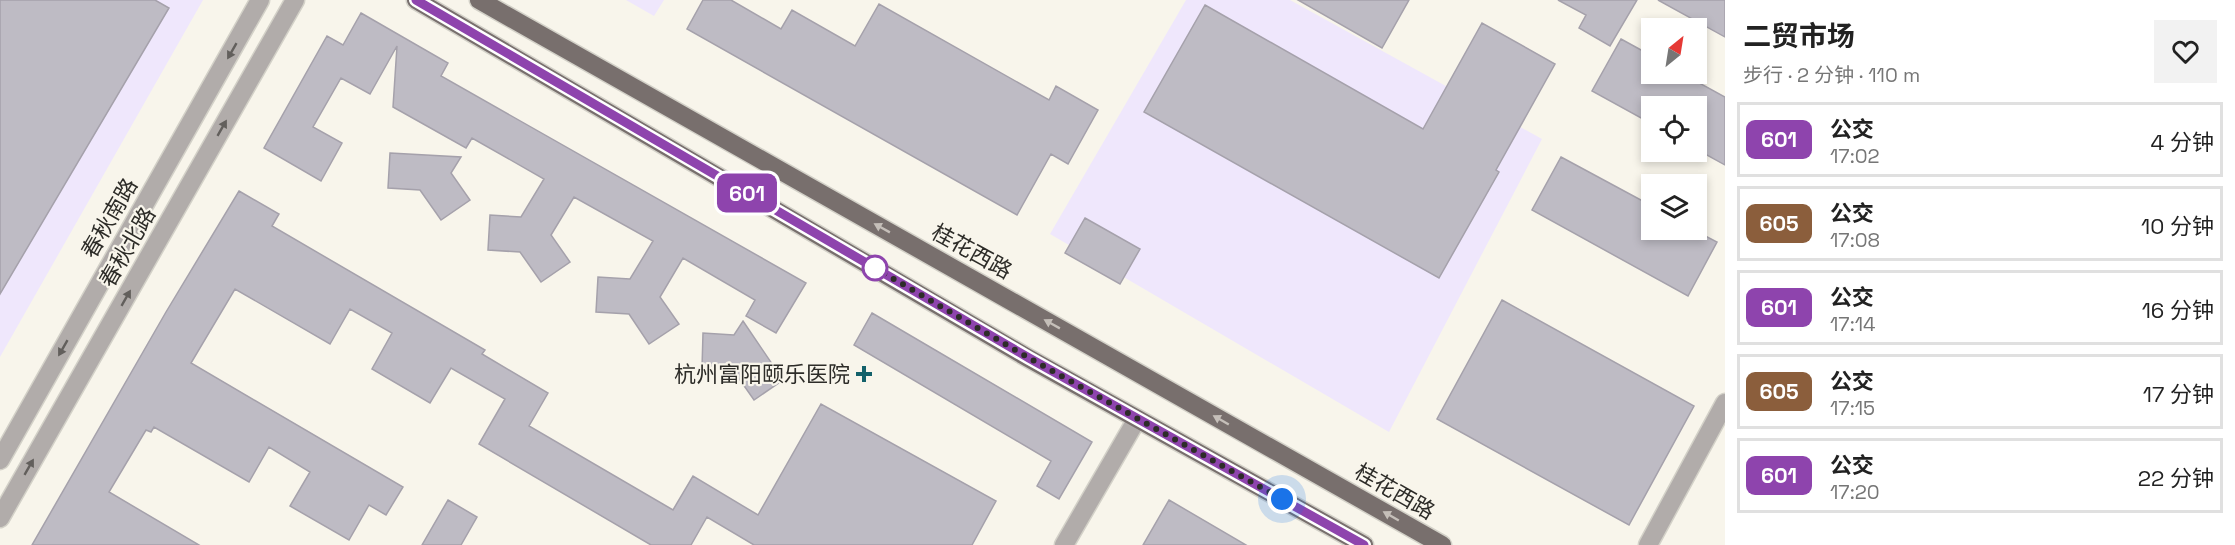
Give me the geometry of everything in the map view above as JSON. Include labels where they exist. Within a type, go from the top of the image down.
[{"type":"main road","points":[[416,0],[1029,358],[1364,545]]},
{"type":"main road","name":"桂花西路","points":[[479,0],[1442,545]]},
{"type":"street","name":"春秋南路","points":[[0,460],[260,0]]},
{"type":"street","name":"春秋北路","points":[[0,518],[295,0]]},
{"type":"street","points":[[1648,545],[1725,403]]},
{"type":"street","points":[[1064,545],[1137,419]]},
{"type":"shaded area","points":[[0,0],[203,0],[0,357]]},
{"type":"shaded area","points":[[626,0],[664,0],[654,16]]},
{"type":"shaded area","points":[[1186,0],[1290,0],[1542,139],[1389,432],[1050,234]]},
{"type":"building","points":[[0,0],[155,0],[169,8],[0,294]]},
{"type":"building","points":[[703,0],[731,0],[781,29],[792,10],[855,46],[879,4],[1049,100],[1056,86],[1098,110],[1068,164],[1051,154],[1017,215],[687,29]]},
{"type":"building","points":[[1298,0],[1409,0],[1382,48]]},
{"type":"building","points":[[1558,0],[1637,0],[1610,46],[1579,28],[1586,15]]},
{"type":"building","points":[[1658,0],[1725,0],[1725,37],[1707,27],[1707,18],[1691,18]]},
{"type":"building","points":[[1205,5],[1423,129],[1482,23],[1555,64],[1496,170],[1499,172],[1439,278],[1144,112]]},
{"type":"building","points":[[361,13],[448,63],[441,76],[806,283],[776,333],[746,316],[755,300],[683,258],[660,297],[679,324],[649,344],[629,314],[596,312],[598,277],[630,279],[653,241],[574,197],[551,235],[570,262],[541,282],[520,252],[488,250],[490,215],[521,217],[544,179],[472,138],[466,148],[393,107],[397,46],[370,94],[341,78],[313,127],[342,143],[321,181],[264,148],[327,36],[343,45]]},
{"type":"building","points":[[1621,39],[1641,50],[1641,84],[1701,84],[1725,97],[1725,165],[1707,155],[1707,96],[1641,96],[1641,118],[1592,91]]},
{"type":"building","points":[[390,153],[461,157],[451,173],[470,200],[441,220],[420,190],[388,188]]},
{"type":"building","points":[[1561,157],[1641,200],[1641,240],[1707,240],[1707,237],[1717,242],[1688,296],[1532,210]]},
{"type":"building","points":[[239,191],[279,214],[272,226],[485,350],[482,354],[548,393],[529,426],[673,510],[693,476],[758,515],[821,404],[996,501],[972,545],[754,545],[707,517],[691,545],[651,545],[479,444],[505,399],[451,368],[430,403],[372,369],[392,333],[350,309],[330,344],[235,289],[191,363],[403,487],[386,515],[369,505],[349,540],[290,506],[310,472],[269,447],[249,482],[154,427],[151,432],[146,430],[109,492],[199,545],[32,545],[166,312]]},
{"type":"building","points":[[1085,218],[1140,249],[1120,284],[1065,253]]},
{"type":"building","points":[[1502,300],[1694,406],[1629,525],[1437,419]]},
{"type":"building","points":[[872,313],[1092,442],[1059,499],[1037,486],[1051,461],[854,345]]},
{"type":"building","points":[[743,321],[783,380],[754,400],[733,370],[702,368],[703,333],[734,335]]},
{"type":"building","points":[[448,500],[477,517],[461,545],[422,545]]},
{"type":"building","points":[[1169,500],[1246,545],[1143,545]]},
{"type":"bus line","name":"601","points":[[416,0],[1029,358],[1364,545]]},
{"type":"place","name":"杭州富阳颐乐医院","points":[[864,374]]},
{"type":"route","points":[[875,268],[1029,358],[1282,499]]}]
